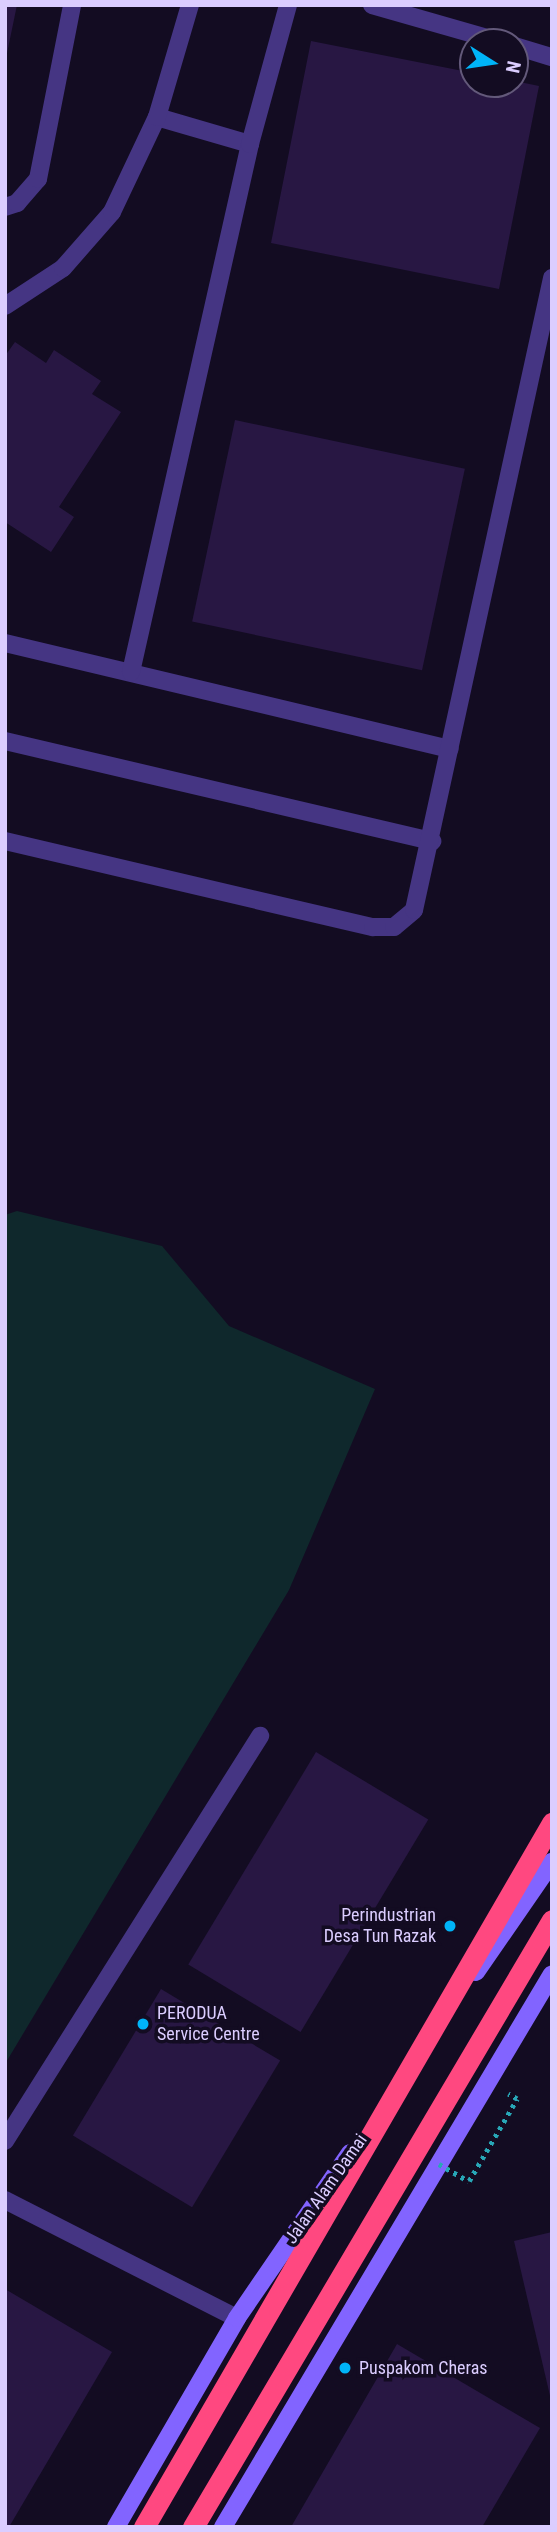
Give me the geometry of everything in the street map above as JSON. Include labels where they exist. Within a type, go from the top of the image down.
[{"type":"highway","points":[[144,2527],[552,1823]]},
{"type":"highway","points":[[193,2527],[552,1920]]},
{"type":"main road","name":"Jalan Alam Damai","points":[[116,2527],[237,2318],[552,1862]]},
{"type":"main road","points":[[223,2527],[552,1974]]},
{"type":"street","points":[[5,208],[17,202],[38,179],[72,5]]},
{"type":"street","points":[[5,306],[63,268],[112,212],[157,117],[190,5]]},
{"type":"street","points":[[131,672],[250,144],[288,5]]},
{"type":"street","points":[[372,5],[459,30]]},
{"type":"street","points":[[529,50],[552,57]]},
{"type":"street","points":[[157,117],[250,144]]},
{"type":"street","points":[[5,841],[373,927],[394,927],[414,910],[432,841],[552,278]]},
{"type":"street","points":[[5,643],[450,748]]},
{"type":"street","points":[[5,741],[432,841]]},
{"type":"street","points":[[5,2141],[260,1736]]},
{"type":"street","points":[[5,2200],[237,2318]]},
{"type":"path","points":[[469,2181],[517,2099]]},
{"type":"green space","points":[[17,1211],[162,1246],[229,1326],[375,1389],[289,1590],[5,2064],[5,1215]]},
{"type":"building","points":[[5,5],[17,5],[6,58],[5,57]]},
{"type":"building","points":[[311,41],[459,70],[459,98],[529,98],[529,84],[539,86],[499,289],[271,243]]},
{"type":"building","points":[[15,342],[46,363],[54,350],[101,381],[92,394],[121,412],[59,507],[74,517],[51,552],[5,522],[5,356]]},
{"type":"building","points":[[235,420],[465,469],[422,670],[192,621]]},
{"type":"building","points":[[316,1752],[428,1819],[301,2032],[188,1965]]},
{"type":"building","points":[[161,1989],[280,2061],[192,2207],[73,2136]]},
{"type":"building","points":[[552,2232],[552,2400],[551,2400],[514,2241]]},
{"type":"building","points":[[5,2289],[112,2352],[9,2527],[5,2527]]},
{"type":"building","points":[[397,2344],[540,2428],[482,2527],[291,2527]]},
{"type":"place","name":"Perindustrian Desa Tun Razak","points":[[450,1926]]},
{"type":"place","name":"PERODUA Service Centre","points":[[143,2024]]},
{"type":"place","name":"Puspakom Cheras","points":[[345,2368]]}]
